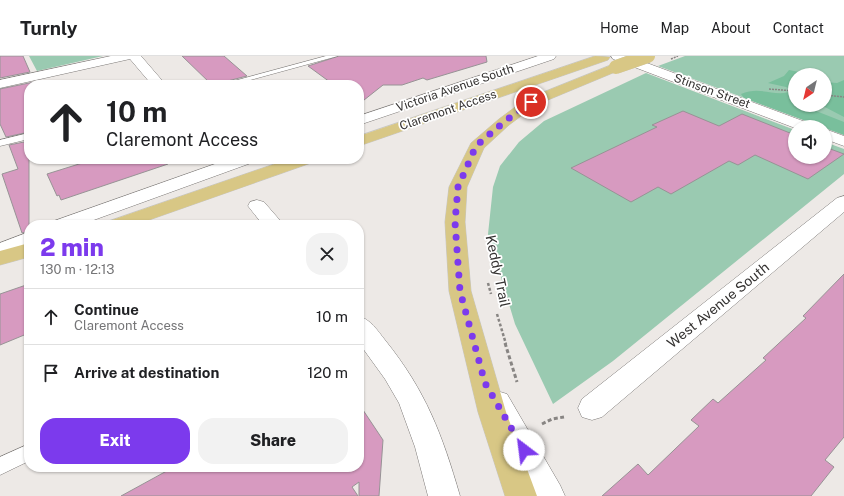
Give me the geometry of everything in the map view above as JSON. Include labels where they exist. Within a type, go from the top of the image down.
[{"type":"main road","name":"Claremont Access","points":[[364,139],[606,56]]},
{"type":"main road","name":"Claremont Access","points":[[521,496],[492,412],[460,291],[455,222],[458,187],[476,146],[504,122],[531,102],[617,62],[648,56]]},
{"type":"main road","points":[[130,220],[291,164]]},
{"type":"main road","points":[[0,258],[24,251]]},
{"type":"street","points":[[0,84],[128,56]]},
{"type":"street","points":[[134,56],[155,80]]},
{"type":"street","name":"Victoria Avenue South","points":[[364,118],[550,56]]},
{"type":"street","name":"Stinson Street","points":[[617,62],[788,121]]},
{"type":"street","points":[[832,137],[844,141]]},
{"type":"street","points":[[74,220],[220,164]]},
{"type":"street","name":"West Avenue South","points":[[592,408],[844,202]]},
{"type":"street","points":[[257,206],[270,220]]},
{"type":"street","points":[[0,251],[24,241]]},
{"type":"street","points":[[364,331],[378,348],[411,400],[433,453],[444,496]]},
{"type":"street","points":[[485,383],[550,496]]},
{"type":"lane","points":[[242,80],[334,56]]},
{"type":"lane","points":[[0,143],[24,137]]},
{"type":"lane","points":[[0,466],[24,454]]},
{"type":"path","points":[[832,96],[844,97]]},
{"type":"path","name":"Keddy Trail","points":[[488,281],[491,296]]},
{"type":"path","name":"Keddy Trail","points":[[496,311],[518,385]]},
{"type":"green space","points":[[29,56],[103,56],[37,71]]},
{"type":"green space","points":[[685,56],[844,56],[844,135],[832,131],[832,120],[804,120],[658,66]]},
{"type":"green space","points":[[788,71],[788,88],[768,83],[784,76]]},
{"type":"green space","points":[[646,73],[788,127],[788,164],[832,164],[832,145],[844,149],[844,174],[613,361],[553,404],[515,324],[488,234],[493,187],[500,166],[519,142],[544,121]]},
{"type":"green space","points":[[844,80],[844,117],[832,111],[832,83],[837,83]]},
{"type":"green space","points":[[756,91],[787,92],[788,112],[819,112],[844,122],[844,135],[832,131],[832,120],[803,120],[744,98],[741,94]]},
{"type":"building","points":[[0,56],[23,56],[30,72],[0,78]]},
{"type":"building","points":[[182,56],[224,56],[247,76],[231,80],[207,80]]},
{"type":"building","points":[[339,56],[486,56],[487,62],[427,80],[423,78],[402,85],[383,85],[364,100],[364,80],[327,80],[308,66]]},
{"type":"building","points":[[24,84],[24,133],[6,137],[0,124],[0,89]]},
{"type":"building","points":[[683,111],[719,126],[742,114],[788,132],[788,164],[830,164],[808,179],[755,155],[738,165],[729,161],[671,194],[658,187],[631,202],[571,168],[657,127],[652,125]]},
{"type":"building","points":[[24,142],[24,164],[29,164],[29,220],[24,220],[24,232],[22,233],[2,174],[18,169],[9,145]]},
{"type":"building","points":[[832,150],[844,154],[832,162]]},
{"type":"building","points":[[79,164],[168,164],[61,200],[59,195],[57,196],[47,174]]},
{"type":"building","points":[[844,274],[844,437],[825,460],[834,467],[811,496],[602,496],[638,464],[648,475],[699,426],[691,420],[713,399],[718,403],[766,360],[763,358],[806,318],[803,316]]},
{"type":"building","points":[[24,286],[24,335],[0,345],[0,294]]},
{"type":"building","points":[[364,412],[383,440],[379,496],[359,496],[359,482],[352,487],[358,496],[121,496],[165,472],[364,472]]},
{"type":"route","points":[[524,450],[485,383],[460,291],[455,222],[458,187],[476,146],[504,122],[531,102]]}]
